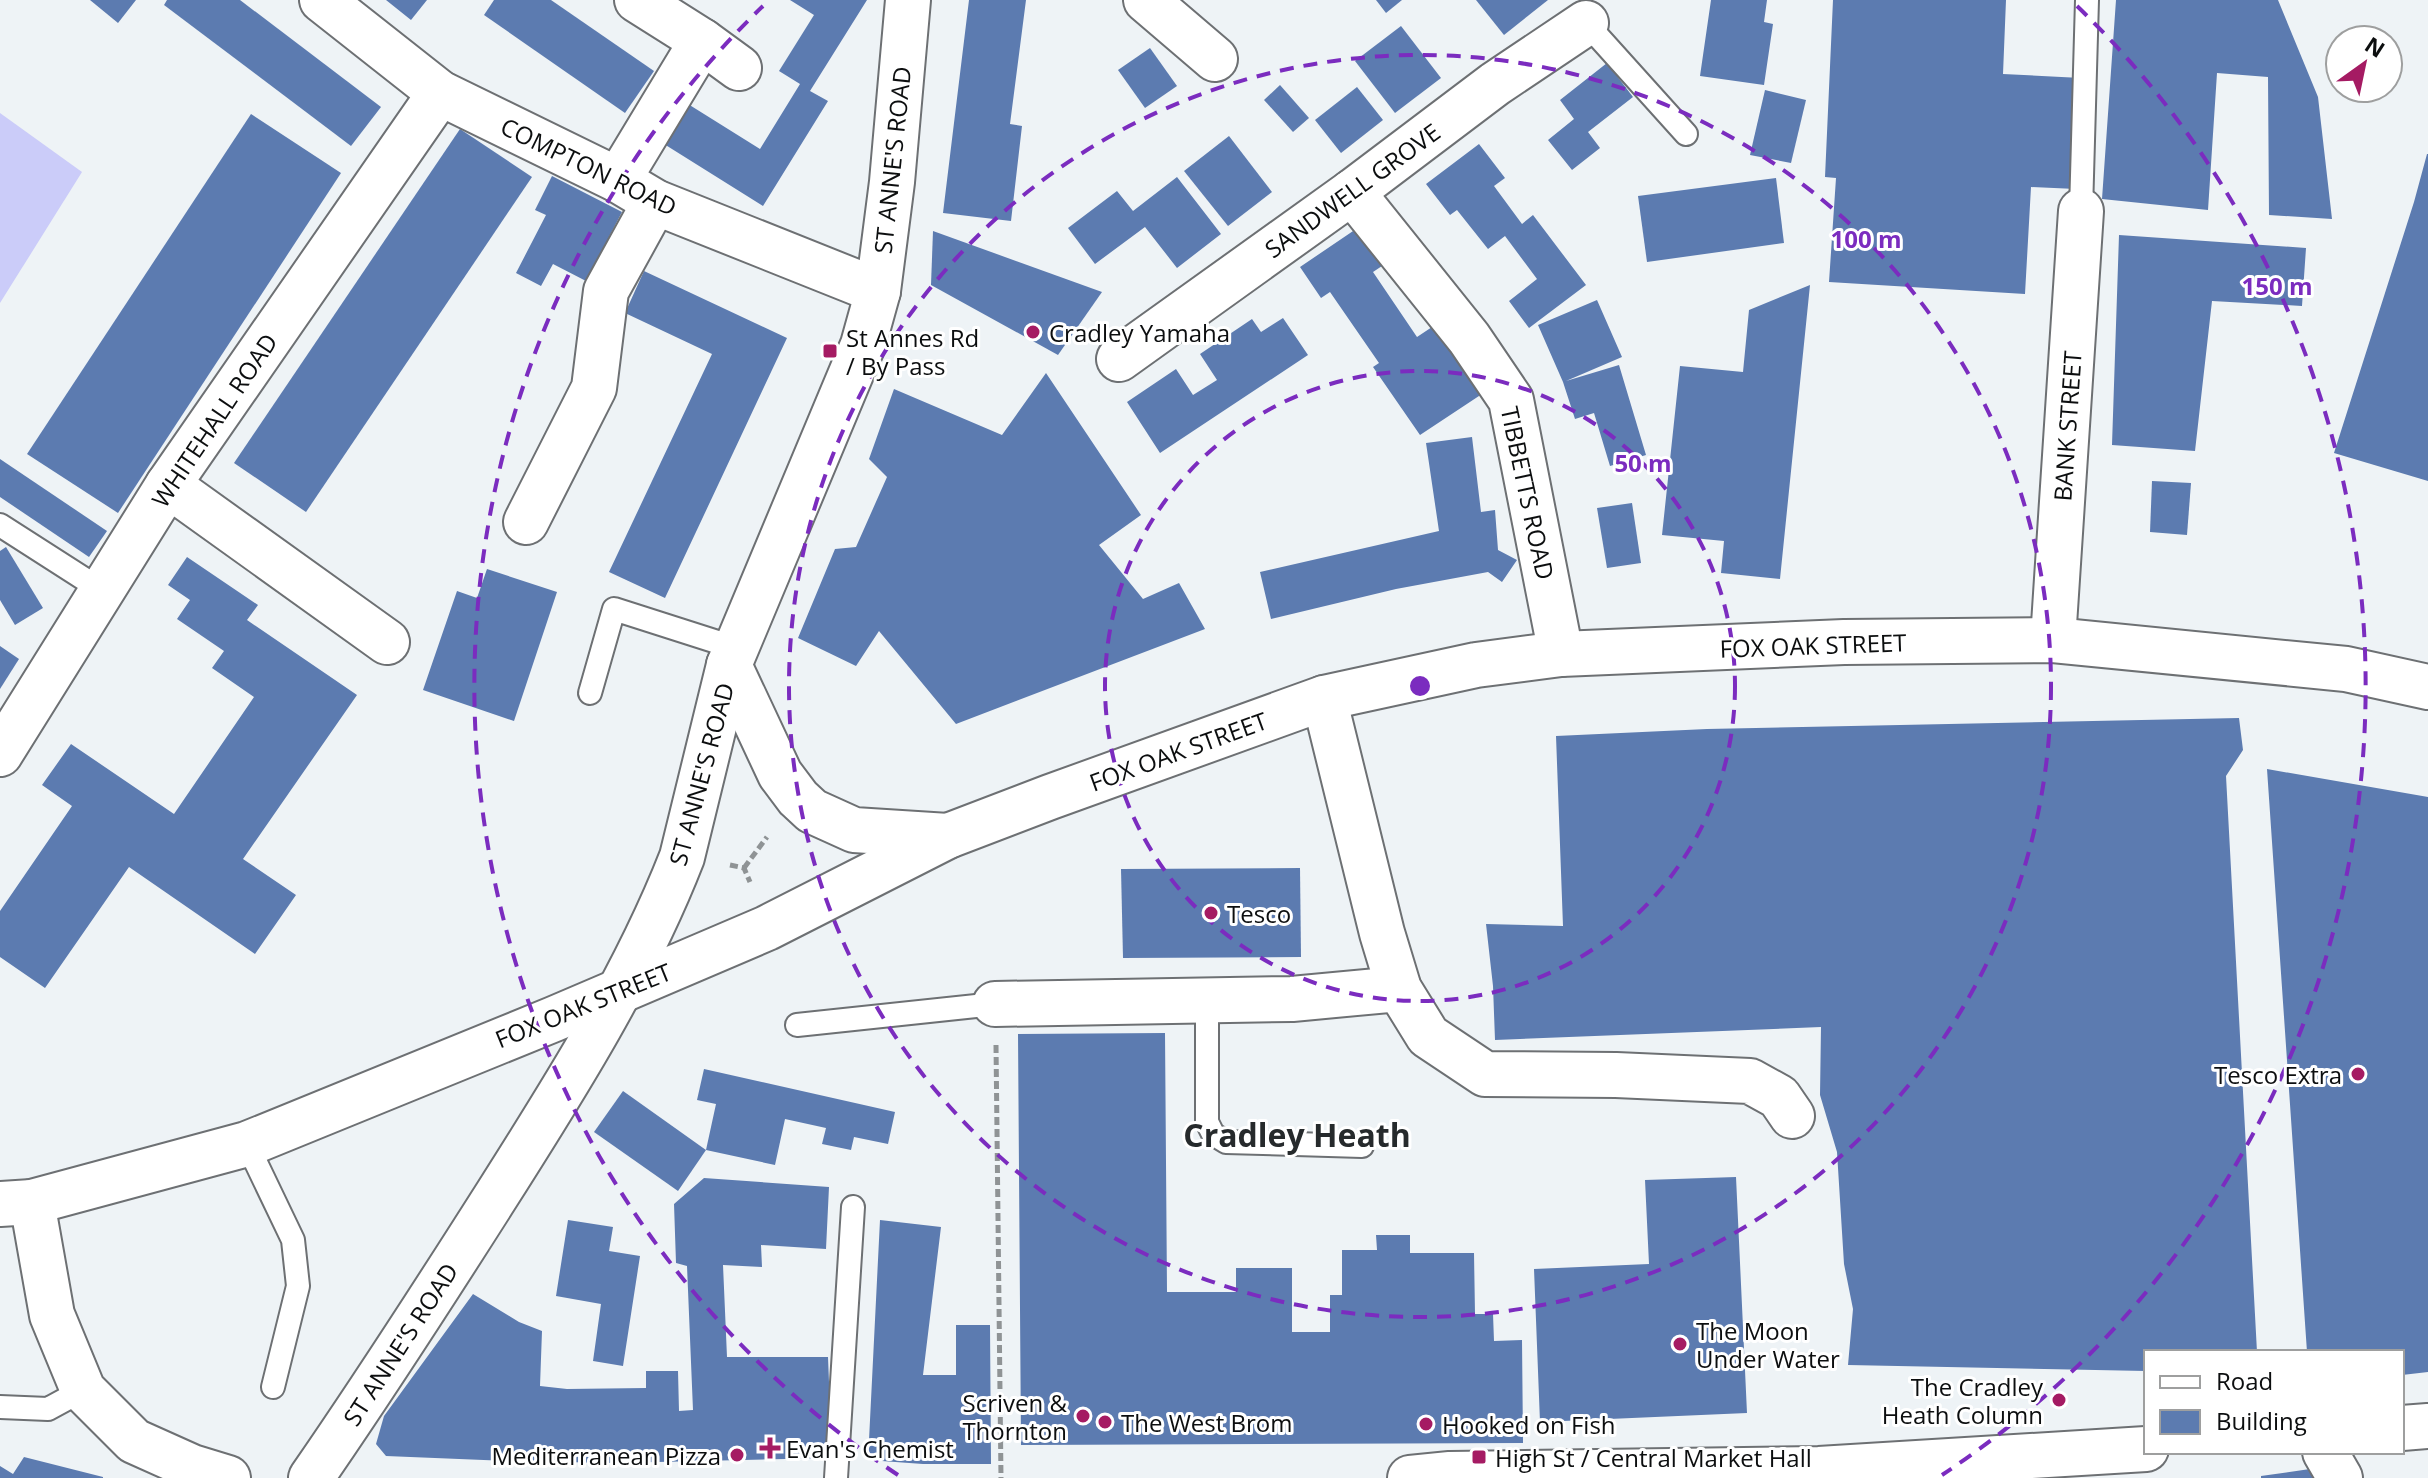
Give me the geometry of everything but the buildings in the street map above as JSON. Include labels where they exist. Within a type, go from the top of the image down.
[{"type":"street","name":"COMPTON ROAD","points":[[322,0],[440,93],[636,191],[878,291]]},
{"type":"street","points":[[637,0],[739,68]]},
{"type":"street","name":"ST ANNE'S ROAD","points":[[311,1478],[394,1356],[543,1122],[618,991],[682,857],[733,656],[863,345],[878,291],[892,182],[908,0]]},
{"type":"street","points":[[1146,0],[1215,59]]},
{"type":"street","name":"SANDWELL GROVE","points":[[1119,359],[1352,192],[1495,84],[1586,23]]},
{"type":"street","points":[[526,522],[594,388],[606,291],[636,191],[702,41]]},
{"type":"street","name":"WHITEHALL ROAD","points":[[0,754],[168,485],[440,93]]},
{"type":"street","name":"TIBBETTS ROAD","points":[[1352,192],[1469,338],[1511,400],[1561,654]]},
{"type":"street","name":"BANK STREET","points":[[2053,640],[2081,211]]},
{"type":"street","points":[[168,485],[387,642]]},
{"type":"street","name":"FOX OAK STREET","points":[[16,1203],[247,1144],[767,928],[948,836],[1324,698],[1476,665],[1561,654],[1844,642],[2053,640],[2346,669],[2428,687]]},
{"type":"street","points":[[733,656],[780,774],[812,811],[854,830],[948,836]]},
{"type":"street","points":[[1324,698],[1382,933],[1399,989],[1428,1036],[1485,1074],[1616,1075],[1750,1081],[1779,1097],[1792,1116]]},
{"type":"street","points":[[995,1004],[1292,999],[1399,989]]},
{"type":"street","points":[[16,1203],[52,1315],[83,1390],[134,1441],[192,1467],[228,1478]]},
{"type":"street","points":[[2404,1428],[2428,1426]]},
{"type":"street","points":[[1410,1478],[1465,1474],[1822,1474],[2144,1449]]},
{"type":"street","points":[[2326,1454],[2340,1478]]},
{"type":"lane","points":[[2081,211],[2087,0]]},
{"type":"lane","points":[[1586,23],[1686,134]]},
{"type":"lane","points":[[0,525],[103,591]]},
{"type":"lane","points":[[590,693],[614,609],[733,656]]},
{"type":"lane","points":[[1207,1001],[1207,1122],[1213,1134],[1226,1142],[1362,1146]]},
{"type":"lane","points":[[797,1025],[995,1004]]},
{"type":"lane","points":[[247,1144],[293,1240],[298,1286],[273,1387]]},
{"type":"lane","points":[[836,1478],[853,1207]]},
{"type":"lane","points":[[0,1407],[48,1409],[83,1390]]},
{"type":"path","points":[[744,868],[767,837]]},
{"type":"path","points":[[730,865],[744,868]]},
{"type":"path","points":[[744,868],[750,882]]},
{"type":"path","points":[[995,1004],[1001,1478]]},
{"type":"shaded area","points":[[0,113],[82,172],[0,303]]},
{"type":"place","name":"Cradley Yamaha","points":[[1033,332]]},
{"type":"place","name":"St Annes Rd / By Pass","points":[[830,351]]},
{"type":"place","name":"Tesco","points":[[1211,913]]},
{"type":"place","name":"Tesco Extra","points":[[2358,1074]]},
{"type":"place","name":"The Moon Under Water","points":[[1680,1344]]},
{"type":"place","name":"The Cradley Heath Column","points":[[2059,1400]]},
{"type":"place","name":"Scriven & Thornton","points":[[1083,1416]]},
{"type":"place","name":"The West Brom","points":[[1105,1422]]},
{"type":"place","name":"Hooked on Fish","points":[[1426,1424]]},
{"type":"place","name":"Evan's Chemist","points":[[770,1448]]},
{"type":"place","name":"Mediterranean Pizza","points":[[737,1455]]},
{"type":"place","name":"High St / Central Market Hall","points":[[1479,1457]]},
{"type":"district","name":"Cradley Heath","points":[[1297,1134]]}]
